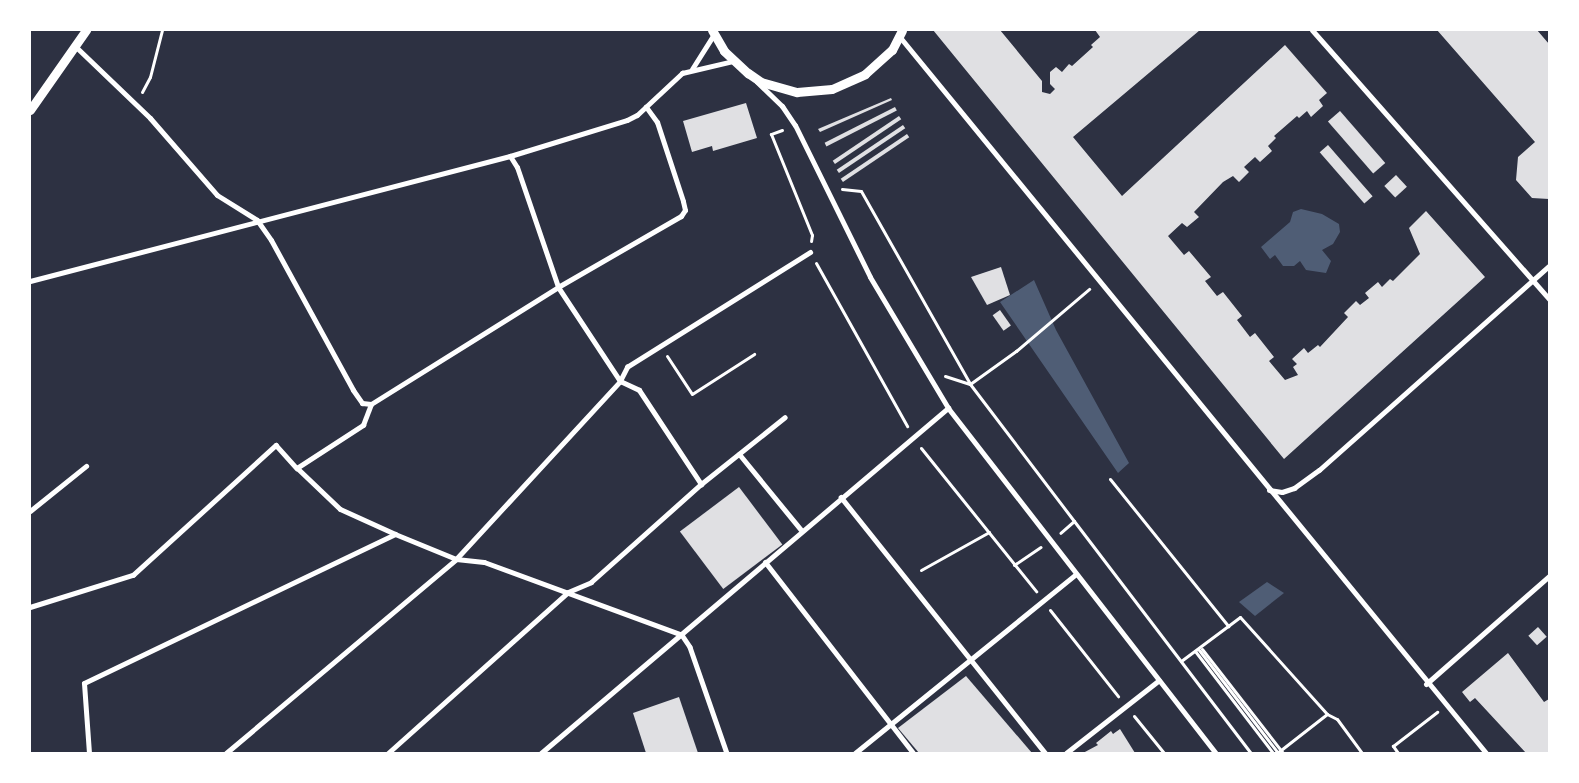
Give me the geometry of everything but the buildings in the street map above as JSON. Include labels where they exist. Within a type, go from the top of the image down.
[{"type":"street","points":[[30,110],[76,47],[86,30]]},
{"type":"street","points":[[1312,30],[1549,299]]},
{"type":"street","points":[[691,69],[703,55],[713,32],[734,60],[782,106],[795,125],[870,277],[948,408],[1075,575],[1216,753]]},
{"type":"street","points":[[748,73],[781,89],[797,92],[832,89],[865,74],[892,50],[900,33],[1098,281],[1426,684],[1448,706],[1486,753]]},
{"type":"street","points":[[76,47],[136,104],[217,195],[257,220],[276,248],[353,390],[362,403],[371,404]]},
{"type":"street","points":[[30,281],[257,220],[510,156],[627,120],[646,107],[673,79],[691,69],[734,60]]},
{"type":"street","points":[[297,468],[362,425],[371,404],[558,286],[681,216],[685,210],[683,201],[657,122],[646,107]]},
{"type":"street","points":[[510,156],[517,167],[558,286],[620,381],[639,390],[701,484]]},
{"type":"street","points":[[226,753],[456,559],[620,381],[627,367],[810,252]]},
{"type":"street","points":[[1269,490],[1282,492],[1294,488],[1319,470],[1549,266]]},
{"type":"street","points":[[541,753],[682,635],[801,530],[948,408]]},
{"type":"street","points":[[388,753],[568,592],[591,582],[701,484],[784,417]]},
{"type":"street","points":[[30,607],[133,575],[276,445],[340,509],[456,559],[484,562],[682,635],[690,646],[727,753]]},
{"type":"street","points":[[739,454],[801,530]]},
{"type":"street","points":[[30,511],[86,466]]},
{"type":"street","points":[[841,497],[1045,753]]},
{"type":"street","points":[[89,753],[83,692],[84,683],[395,534]]},
{"type":"street","points":[[765,562],[913,753]]},
{"type":"street","points":[[855,753],[891,726],[1075,575]]},
{"type":"street","points":[[1426,684],[1549,576]]},
{"type":"street","points":[[1066,753],[1160,680]]},
{"type":"path","points":[[136,104],[150,77],[162,30]]},
{"type":"path","points":[[795,125],[771,134],[812,235],[810,252],[913,437],[1164,753]]},
{"type":"path","points":[[839,189],[861,191],[970,384],[1251,753]]},
{"type":"path","points":[[970,384],[1016,351],[1098,281]]},
{"type":"path","points":[[660,346],[692,394],[754,354]]},
{"type":"path","points":[[930,378],[948,376],[970,384]]},
{"type":"path","points":[[1110,479],[1228,626]]},
{"type":"path","points":[[1014,564],[1049,541],[1074,521]]},
{"type":"path","points":[[921,570],[989,532]]},
{"type":"path","points":[[1181,660],[1199,650],[1240,617],[1327,714],[1337,719],[1362,753]]},
{"type":"path","points":[[1199,650],[1279,752],[1327,714]]},
{"type":"path","points":[[1199,650],[1273,753]]},
{"type":"path","points":[[1398,753],[1393,746],[1448,706]]},
{"type":"water","points":[[1301,209],[1322,214],[1339,224],[1340,232],[1333,244],[1322,250],[1331,261],[1326,273],[1306,270],[1300,261],[1294,266],[1283,266],[1275,255],[1270,259],[1261,247],[1290,222],[1293,212]]},
{"type":"water","points":[[1034,280],[1056,330],[1129,463],[1118,473],[1000,302]]},
{"type":"water","points":[[1267,582],[1284,593],[1255,616],[1239,602]]}]
